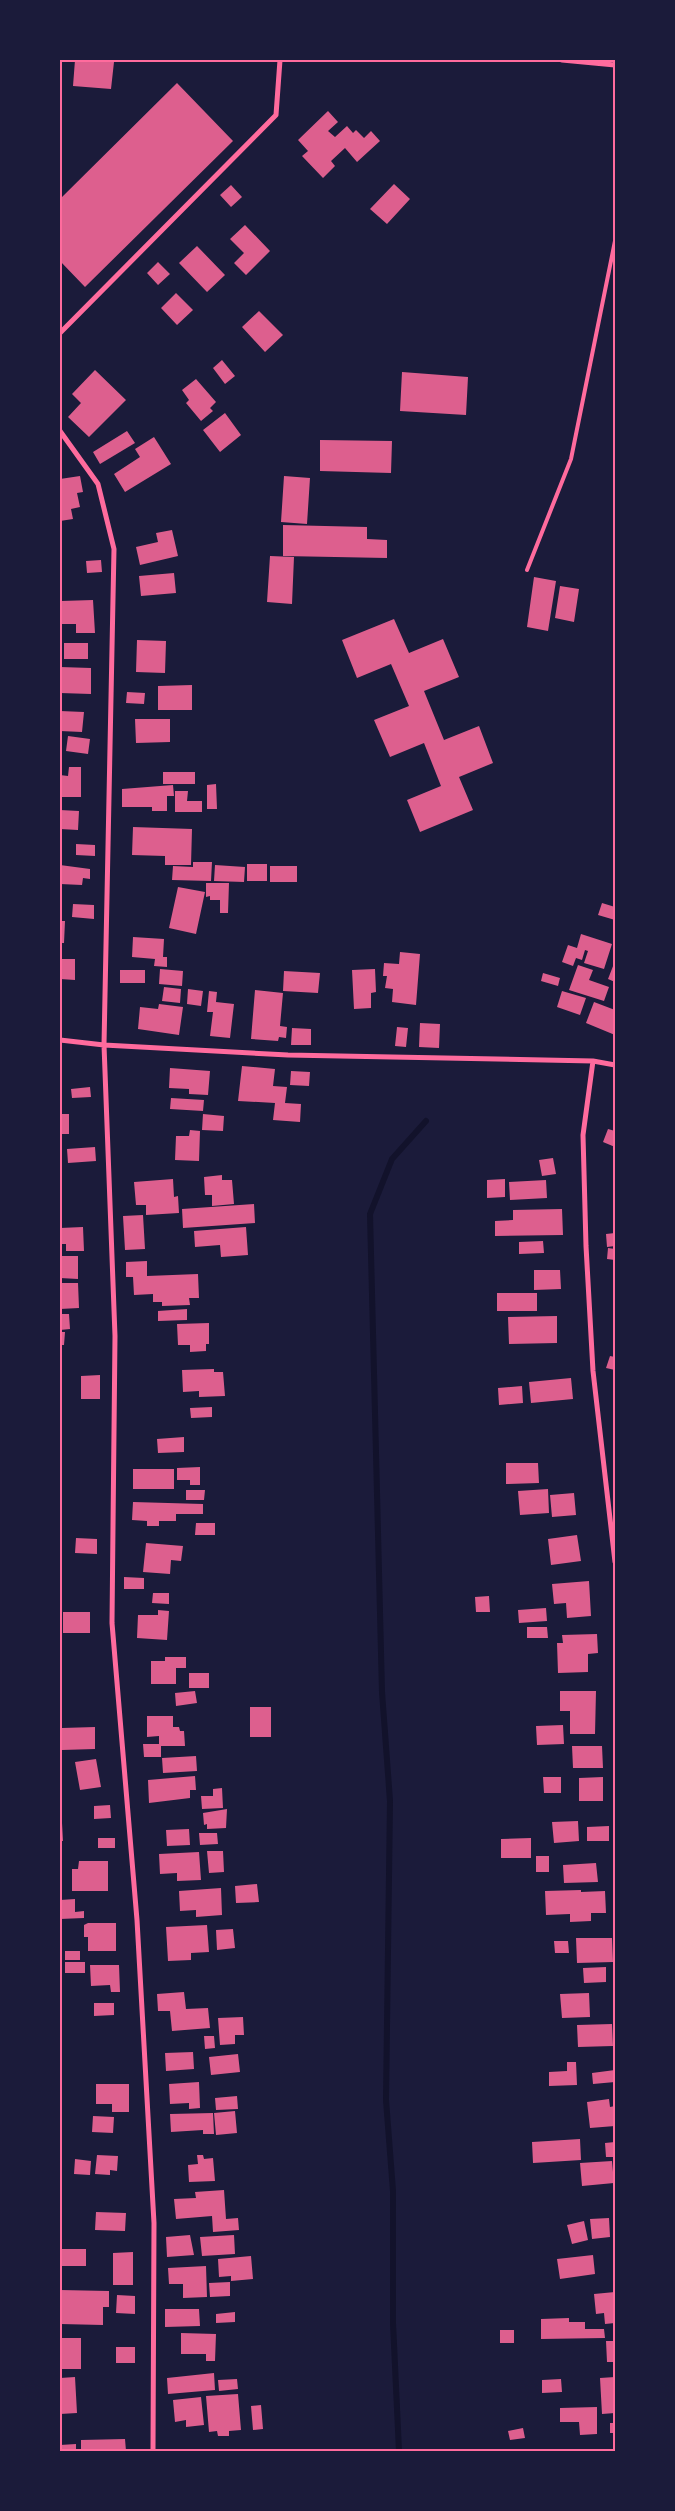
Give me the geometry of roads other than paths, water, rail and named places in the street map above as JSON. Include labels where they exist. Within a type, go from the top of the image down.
[{"type":"street","points":[[60,332],[276,115],[280,60]]},
{"type":"street","points":[[562,60],[615,65]]},
{"type":"street","points":[[60,431],[98,484],[114,549],[104,1045],[115,1336],[112,1623],[137,1920],[154,2223],[153,2451]]},
{"type":"street","points":[[60,1040],[104,1045],[288,1056],[593,1062],[615,1065]]},
{"type":"street","points":[[593,1062],[583,1135],[586,1246],[593,1371],[615,1562]]},
{"type":"lane","points":[[527,570],[571,459],[615,241]]},
{"type":"waterway","points":[[399,2451],[393,2323],[393,2191],[386,2100],[390,1801],[382,1692],[370,1214],[392,1159],[426,1121]]}]
